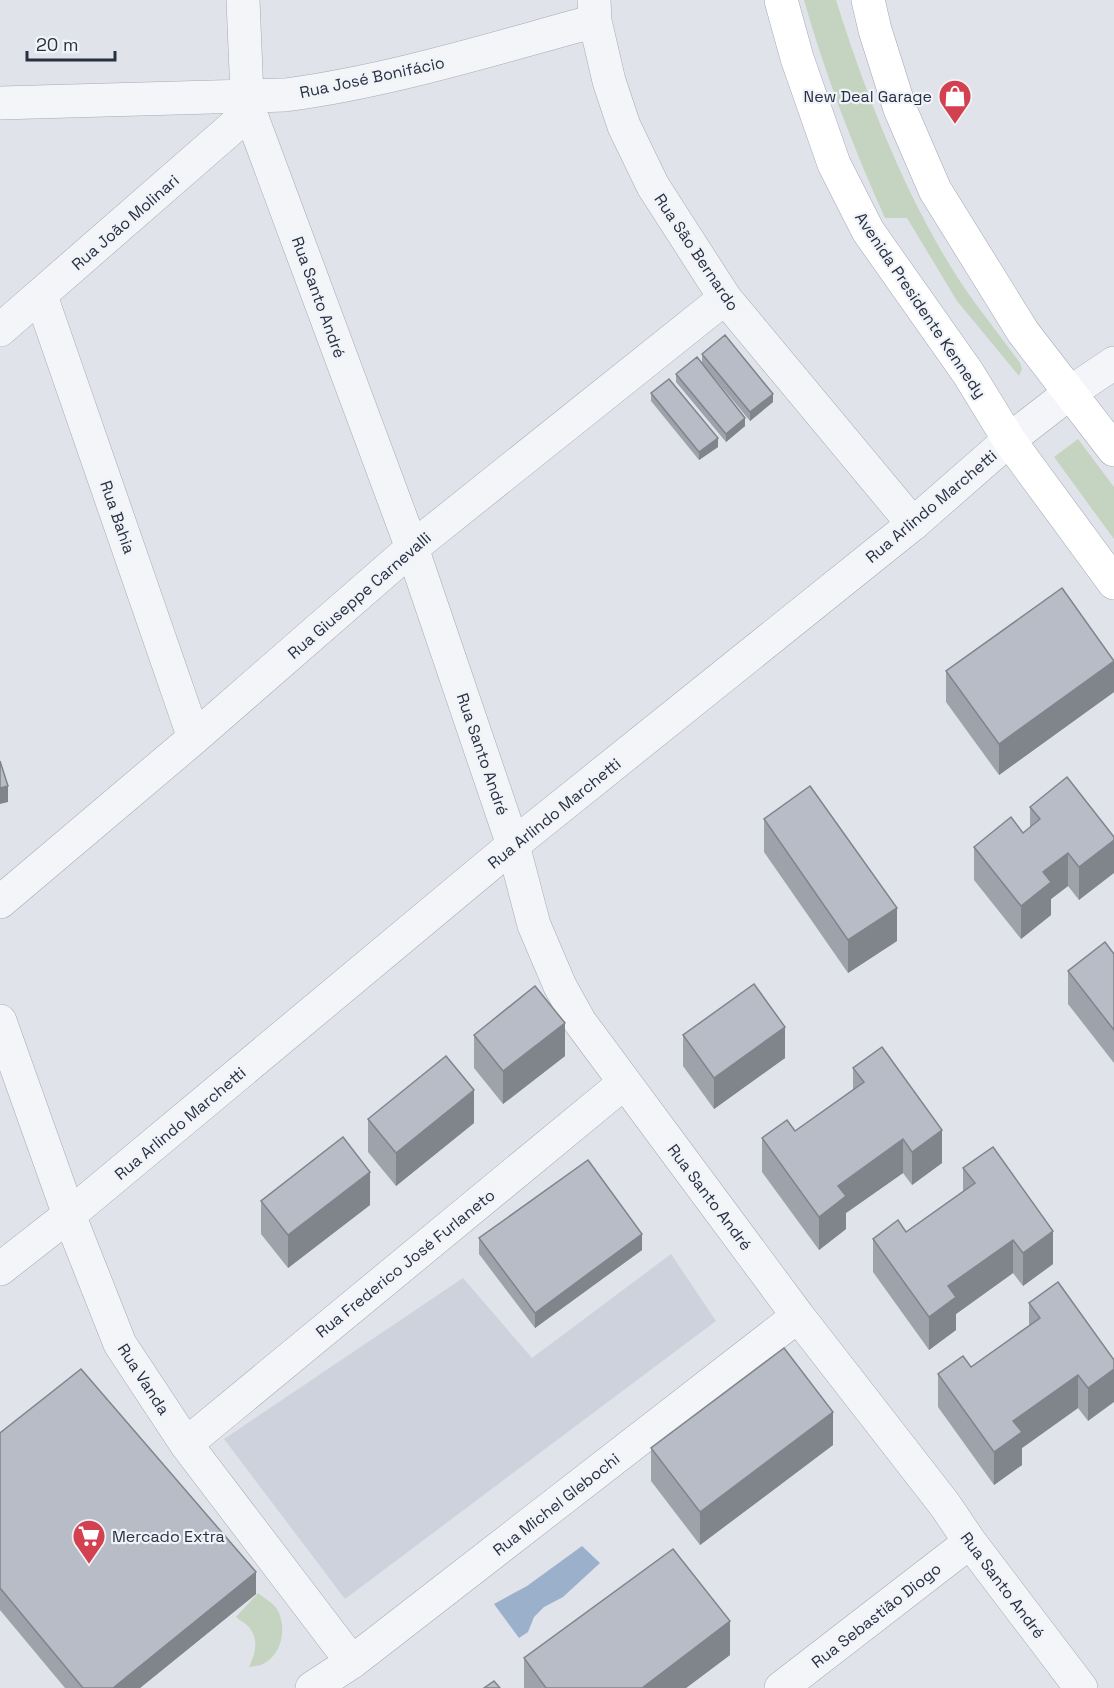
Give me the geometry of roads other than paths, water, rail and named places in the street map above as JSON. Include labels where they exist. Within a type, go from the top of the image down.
[{"type":"main road","name":"Avenida Presidente Kennedy","points":[[781,0],[834,164],[868,231],[968,373],[1009,440],[1114,584]]},
{"type":"main road","points":[[868,0],[900,110],[936,190],[1023,332],[1114,450]]},
{"type":"street","name":"Rua Santo André","points":[[243,0],[248,104],[412,548],[513,845],[534,925],[560,986],[579,1022],[624,1083],[1081,1688]]},
{"type":"street","name":"Rua José Bonifácio","points":[[0,103],[248,104],[403,73],[594,11]]},
{"type":"street","name":"Rua São Bernardo","points":[[594,11],[609,81],[624,126],[653,186],[725,298],[913,524]]},
{"type":"street","name":"Rua João Molinari","points":[[0,330],[41,296],[248,104]]},
{"type":"street","name":"Rua Bahia","points":[[41,296],[194,738]]},
{"type":"street","name":"Rua Giuseppe Carnevalli","points":[[0,902],[194,738],[412,548],[725,298]]},
{"type":"street","name":"Rua Arlindo Marchetti","points":[[0,1269],[69,1215],[513,845],[913,524],[1009,440],[1071,392],[1114,363]]},
{"type":"street","name":"Rua Vanda","points":[[0,1021],[69,1215],[120,1344],[186,1444],[352,1662]]},
{"type":"street","name":"Rua Frederico José Furlaneto","points":[[186,1444],[624,1083]]},
{"type":"street","name":"Rua Michel Glebochi","points":[[312,1688],[352,1662],[798,1316]]},
{"type":"street","name":"Rua Sebastião Diogo","points":[[781,1688],[970,1542]]},
{"type":"water","points":[[582,1546],[600,1563],[563,1597],[544,1607],[534,1617],[528,1632],[519,1638],[494,1604],[527,1586]]},
{"type":"place","name":"New Deal Garage","points":[[955,125]]},
{"type":"place","name":"Mercado Extra","points":[[89,1565]]}]
